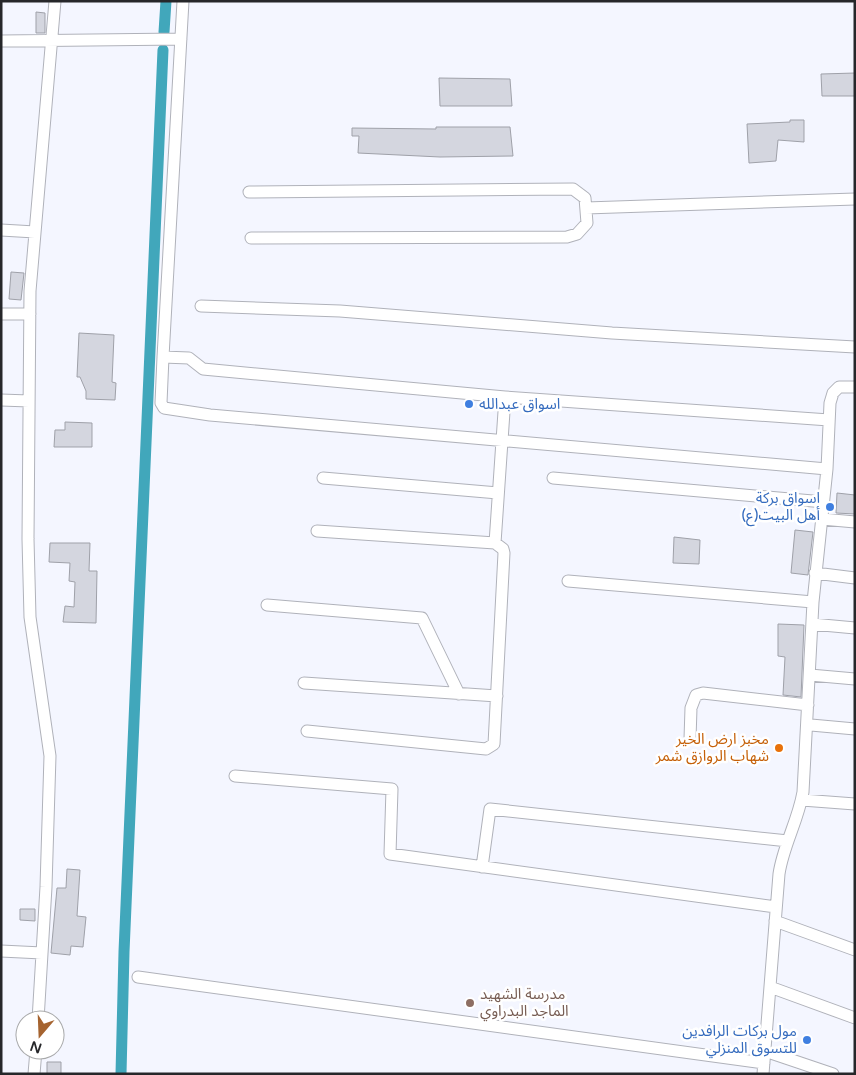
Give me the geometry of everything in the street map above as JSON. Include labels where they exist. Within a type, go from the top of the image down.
[{"type":"street","points":[[39,1010],[50,756],[30,617],[28,539],[30,314],[34,232],[55,1]]},
{"type":"street","points":[[184,1],[163,357],[161,403],[164,408],[170,411],[827,469]]},
{"type":"street","points":[[1,41],[181,39]]},
{"type":"street","points":[[249,192],[561,188],[580,192],[585,198],[587,223],[583,230],[567,237],[251,238]]},
{"type":"street","points":[[586,208],[855,199]]},
{"type":"street","points":[[1,230],[34,232]]},
{"type":"street","points":[[201,306],[340,311],[612,332],[855,347]]},
{"type":"street","points":[[1,314],[30,314]]},
{"type":"street","points":[[163,357],[189,358],[203,370],[506,397],[829,420]]},
{"type":"street","points":[[138,977],[763,1068],[782,856],[799,814],[802,800],[815,573],[824,502],[829,420],[833,393],[840,387],[855,387]]},
{"type":"street","points":[[495,543],[506,397]]},
{"type":"street","points":[[1,400],[29,401]]},
{"type":"street","points":[[323,478],[498,493]]},
{"type":"street","points":[[553,478],[824,502]]},
{"type":"street","points":[[822,519],[855,522]]},
{"type":"street","points":[[307,731],[486,748],[494,744],[495,739],[503,549],[495,543],[317,531]]},
{"type":"street","points":[[815,573],[855,578]]},
{"type":"street","points":[[568,582],[813,602]]},
{"type":"street","points":[[267,605],[422,618],[459,694]]},
{"type":"street","points":[[812,624],[855,628]]},
{"type":"street","points":[[810,675],[855,679]]},
{"type":"street","points":[[304,683],[497,696]]},
{"type":"street","points":[[690,739],[693,700],[696,695],[703,693],[808,705]]},
{"type":"street","points":[[811,725],[855,729]]},
{"type":"street","points":[[235,776],[392,789],[390,854],[776,907]]},
{"type":"street","points":[[802,800],[855,804]]},
{"type":"street","points":[[482,867],[490,809],[788,841]]},
{"type":"street","points":[[775,921],[855,950]]},
{"type":"street","points":[[1,951],[42,953]]},
{"type":"street","points":[[770,987],[855,1018]]},
{"type":"street","points":[[765,1051],[833,1074]]},
{"type":"street","points":[[34,1074],[35,1060]]},
{"type":"building","points":[[36,12],[45,13],[45,33],[36,33]]},
{"type":"building","points":[[855,73],[855,96],[822,96],[821,74]]},
{"type":"building","points":[[439,78],[510,79],[512,106],[440,106]]},
{"type":"building","points":[[790,120],[804,120],[804,142],[778,140],[776,161],[749,163],[747,124],[790,122]]},
{"type":"building","points":[[436,127],[510,127],[513,156],[440,157],[358,153],[359,136],[352,136],[352,128],[436,129]]},
{"type":"building","points":[[11,272],[24,273],[21,300],[9,299]]},
{"type":"building","points":[[79,333],[114,335],[112,382],[116,383],[115,400],[86,399],[86,391],[80,377],[77,377]]},
{"type":"building","points":[[65,422],[92,423],[92,447],[54,447],[55,430],[65,430]]},
{"type":"building","points":[[837,493],[855,495],[855,514],[836,513]]},
{"type":"building","points":[[795,530],[813,532],[808,575],[791,573]]},
{"type":"building","points":[[674,537],[700,540],[699,564],[673,563]]},
{"type":"building","points":[[50,543],[90,543],[89,571],[97,571],[96,623],[63,622],[65,606],[74,607],[75,582],[69,581],[70,563],[49,562]]},
{"type":"building","points":[[778,624],[804,625],[801,697],[783,695],[785,657],[778,656]]},
{"type":"building","points":[[67,869],[80,870],[77,916],[86,917],[83,947],[71,946],[70,955],[51,953],[57,888],[66,888]]},
{"type":"building","points":[[20,909],[35,909],[35,921],[20,920]]},
{"type":"building","points":[[47,1062],[61,1062],[61,1074],[47,1074]]},
{"type":"waterway","points":[[164,32],[166,1]]},
{"type":"waterway","points":[[121,1074],[124,952],[163,50]]},
{"type":"place","name":"اسواق عبدالله","points":[[469,404]]},
{"type":"place","name":"اسواق بركة أهل البيت(ع)","points":[[830,507]]},
{"type":"place","name":"مخبز ارض الخير شهاب الروازق شمر","points":[[779,748]]},
{"type":"place","name":"مدرسة الشهيد الماجد البدراوي","points":[[470,1003]]},
{"type":"place","name":"مول بركات الرافدين للتسوق المنزلي","points":[[807,1040]]}]
